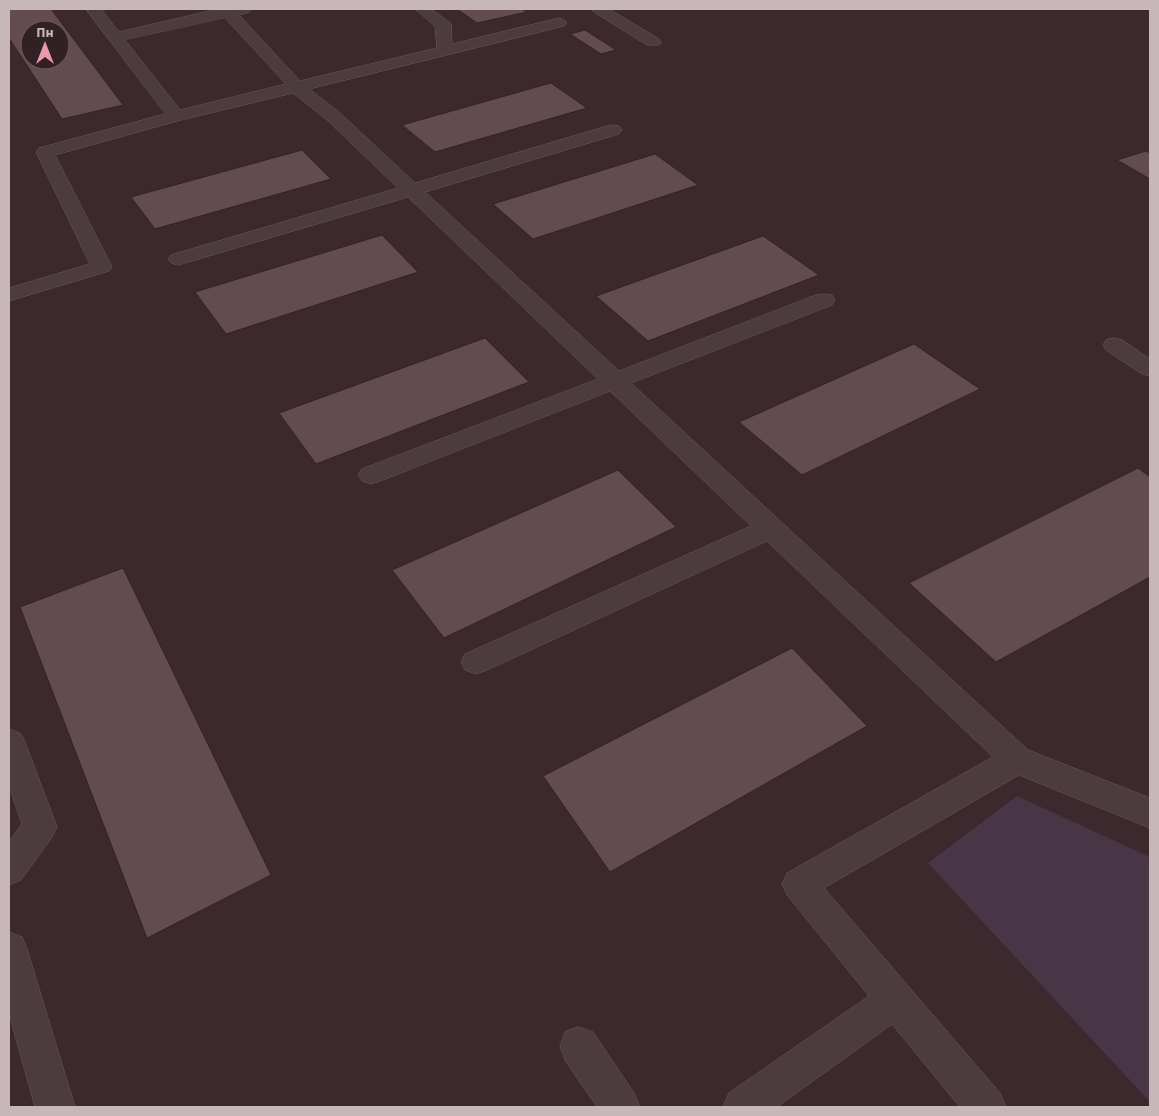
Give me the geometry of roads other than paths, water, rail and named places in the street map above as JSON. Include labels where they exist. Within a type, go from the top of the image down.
[{"type":"lane","points":[[93,9],[176,116]]},
{"type":"lane","points":[[115,37],[226,10],[244,9]]},
{"type":"lane","points":[[422,9],[443,24],[445,50]]},
{"type":"lane","points":[[599,9],[653,42]]},
{"type":"lane","points":[[226,10],[298,88],[333,116],[1017,760],[1150,813]]},
{"type":"lane","points":[[9,295],[102,267],[45,152],[176,116],[298,88],[559,23]]},
{"type":"lane","points":[[178,259],[613,130]]},
{"type":"lane","points":[[371,475],[824,300]]},
{"type":"lane","points":[[1114,345],[1150,369]]},
{"type":"lane","points":[[476,662],[771,528]]},
{"type":"lane","points":[[9,742],[40,827],[9,868]]},
{"type":"lane","points":[[986,1107],[799,884],[1017,760]]},
{"type":"lane","points":[[9,949],[56,1107]]},
{"type":"lane","points":[[743,1107],[896,999]]},
{"type":"lane","points":[[579,1046],[620,1107]]}]
